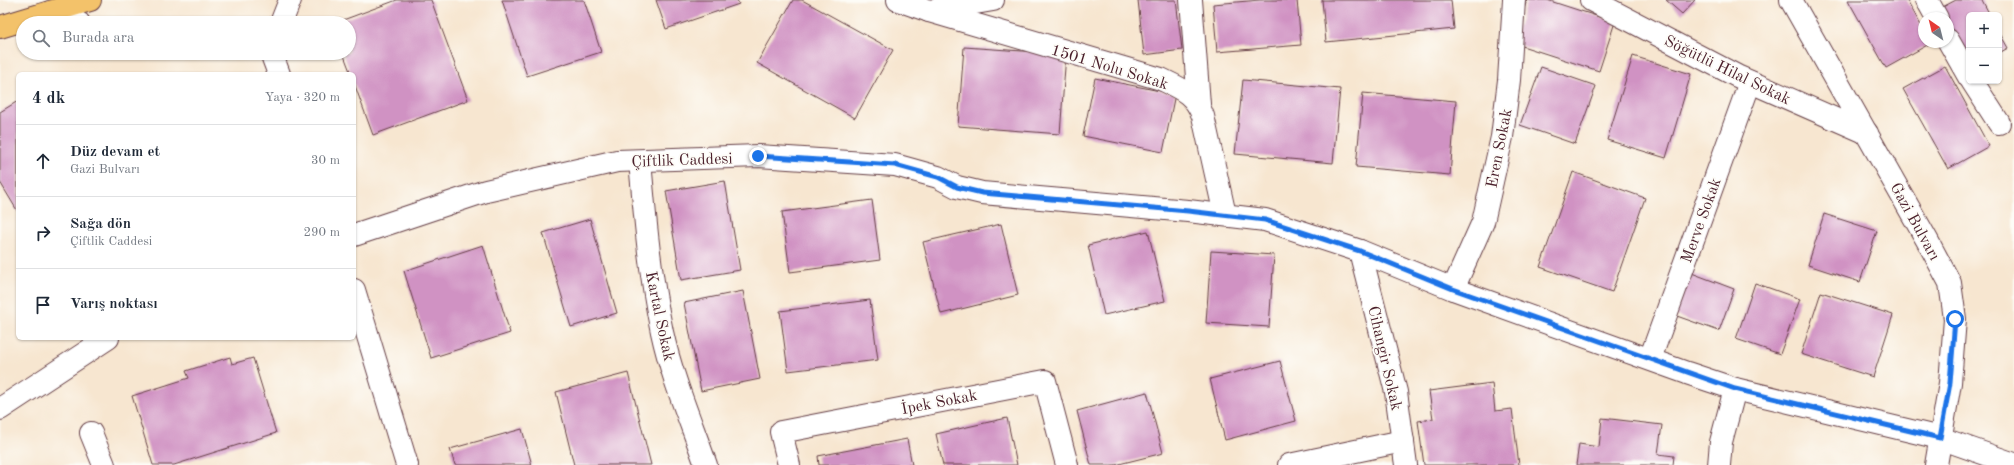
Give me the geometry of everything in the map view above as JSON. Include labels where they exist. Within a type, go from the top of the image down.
[{"type":"highway","points":[[37,16],[90,0]]},
{"type":"highway","points":[[0,27],[16,22]]},
{"type":"street","points":[[284,16],[290,0]]},
{"type":"street","points":[[898,0],[929,11],[993,0]]},
{"type":"street","points":[[1191,0],[1199,104]]},
{"type":"street","name":"Eren Sokak","points":[[1453,289],[1483,222],[1502,137],[1509,80],[1514,0]]},
{"type":"street","name":"Söğütlü Hilal Sokak","points":[[1591,0],[1750,82],[1867,133]]},
{"type":"street","name":"Gazi Bulvarı","points":[[1791,0],[1950,283],[1955,319],[1950,383],[1936,465]]},
{"type":"street","points":[[1927,0],[1933,12]]},
{"type":"street","name":"1501 Nolu Sokak","points":[[929,11],[1161,79],[1186,90],[1199,104],[1203,116],[1225,215]]},
{"type":"street","points":[[50,12],[61,16]]},
{"type":"street","points":[[1953,48],[1966,72]]},
{"type":"street","name":"Merve Sokak","points":[[1650,359],[1750,82]]},
{"type":"street","points":[[1974,84],[1999,123]]},
{"type":"street","name":"Çiftlik Caddesi","points":[[356,234],[486,191],[616,160],[640,161],[758,156],[895,165],[938,177],[957,187],[982,193],[1265,220],[1360,251],[1453,289],[1735,389],[1940,438],[2014,464]]},
{"type":"street","name":"Kartal Sokak","points":[[640,161],[649,260],[662,333],[671,364],[706,465]]},
{"type":"street","name":"Cihangir Sokak","points":[[1360,251],[1396,392],[1406,465]]},
{"type":"street","points":[[356,297],[407,465]]},
{"type":"street","points":[[0,409],[105,340]]},
{"type":"street","name":"İpek Sokak","points":[[789,465],[781,432],[1045,381],[1067,465]]},
{"type":"street","points":[[1719,465],[1721,442],[1735,389]]},
{"type":"street","points":[[91,434],[104,465]]},
{"type":"street","points":[[1289,465],[1403,441]]},
{"type":"building","points":[[397,0],[431,0],[468,100],[373,135],[356,88],[356,72],[350,72],[346,60],[356,60],[356,16],[354,16]]},
{"type":"building","points":[[502,0],[584,0],[601,52],[527,76]]},
{"type":"building","points":[[656,0],[737,0],[739,4],[666,29]]},
{"type":"building","points":[[793,0],[802,0],[893,50],[855,118],[757,63]]},
{"type":"building","points":[[1138,0],[1176,0],[1182,50],[1144,55]]},
{"type":"building","points":[[1260,0],[1297,0],[1301,45],[1217,52],[1213,4]]},
{"type":"building","points":[[1322,0],[1451,0],[1454,29],[1326,42]]},
{"type":"building","points":[[1527,0],[1547,0],[1615,22],[1599,71],[1513,43]]},
{"type":"building","points":[[1666,0],[1695,0],[1682,14]]},
{"type":"building","points":[[1848,0],[1907,0],[1918,20],[1918,48],[1922,48],[1886,68]]},
{"type":"building","points":[[1956,0],[1982,0],[1988,12],[1966,12],[1966,59],[1954,37],[1954,12],[1941,12],[1939,9]]},
{"type":"building","points":[[2002,37],[2008,48],[2002,51]]},
{"type":"building","points":[[964,47],[1066,54],[1060,134],[958,126]]},
{"type":"building","points":[[1633,56],[1691,74],[1666,158],[1607,140]]},
{"type":"building","points":[[1945,66],[1989,146],[1948,169],[1903,89]]},
{"type":"building","points":[[1541,67],[1596,86],[1575,144],[1520,125]]},
{"type":"building","points":[[1095,78],[1175,94],[1163,152],[1083,136]]},
{"type":"building","points":[[1243,80],[1340,89],[1333,163],[1235,154]]},
{"type":"building","points":[[1363,93],[1456,101],[1450,175],[1356,167]]},
{"type":"building","points":[[16,102],[16,209],[0,182],[0,112]]},
{"type":"building","points":[[1573,172],[1645,198],[1612,292],[1540,267]]},
{"type":"building","points":[[725,181],[740,270],[681,280],[666,191]]},
{"type":"building","points":[[872,200],[880,260],[790,272],[782,212]]},
{"type":"building","points":[[1824,214],[1877,231],[1860,282],[1808,265]]},
{"type":"building","points":[[590,219],[617,313],[571,327],[543,233]]},
{"type":"building","points":[[1001,224],[1018,295],[941,314],[923,242]]},
{"type":"building","points":[[1148,231],[1165,301],[1104,315],[1088,245]]},
{"type":"building","points":[[483,245],[510,333],[431,358],[404,271]]},
{"type":"building","points":[[1211,251],[1274,255],[1269,327],[1206,323]]},
{"type":"building","points":[[1689,272],[1734,289],[1719,331],[1674,315]]},
{"type":"building","points":[[1755,283],[1800,299],[1780,354],[1736,339]]},
{"type":"building","points":[[743,291],[760,379],[701,391],[684,303]]},
{"type":"building","points":[[1821,292],[1893,315],[1873,377],[1801,354]]},
{"type":"building","points":[[870,300],[878,360],[788,371],[780,311]]},
{"type":"building","points":[[230,357],[232,364],[253,358],[276,433],[174,465],[153,465],[132,396],[189,378],[186,371]]},
{"type":"building","points":[[1280,361],[1296,421],[1225,440],[1210,379]]},
{"type":"building","points":[[628,373],[651,465],[574,465],[556,392]]},
{"type":"building","points":[[1492,383],[1495,411],[1512,409],[1519,465],[1424,465],[1418,421],[1433,419],[1429,391]]},
{"type":"building","points":[[1147,392],[1163,453],[1115,465],[1091,465],[1077,411]]},
{"type":"building","points":[[1007,418],[1017,465],[943,465],[936,434]]},
{"type":"building","points":[[1602,418],[1662,425],[1658,454],[1674,456],[1673,465],[1576,465],[1579,444],[1599,447]]},
{"type":"building","points":[[522,429],[532,465],[455,465],[450,449]]},
{"type":"building","points":[[907,439],[912,465],[819,465],[818,456]]},
{"type":"route","points":[[758,156],[895,165],[938,177],[957,187],[982,193],[1188,211],[1265,220],[1360,251],[1453,289],[1735,389],[1940,438],[1950,383],[1955,319]]}]
